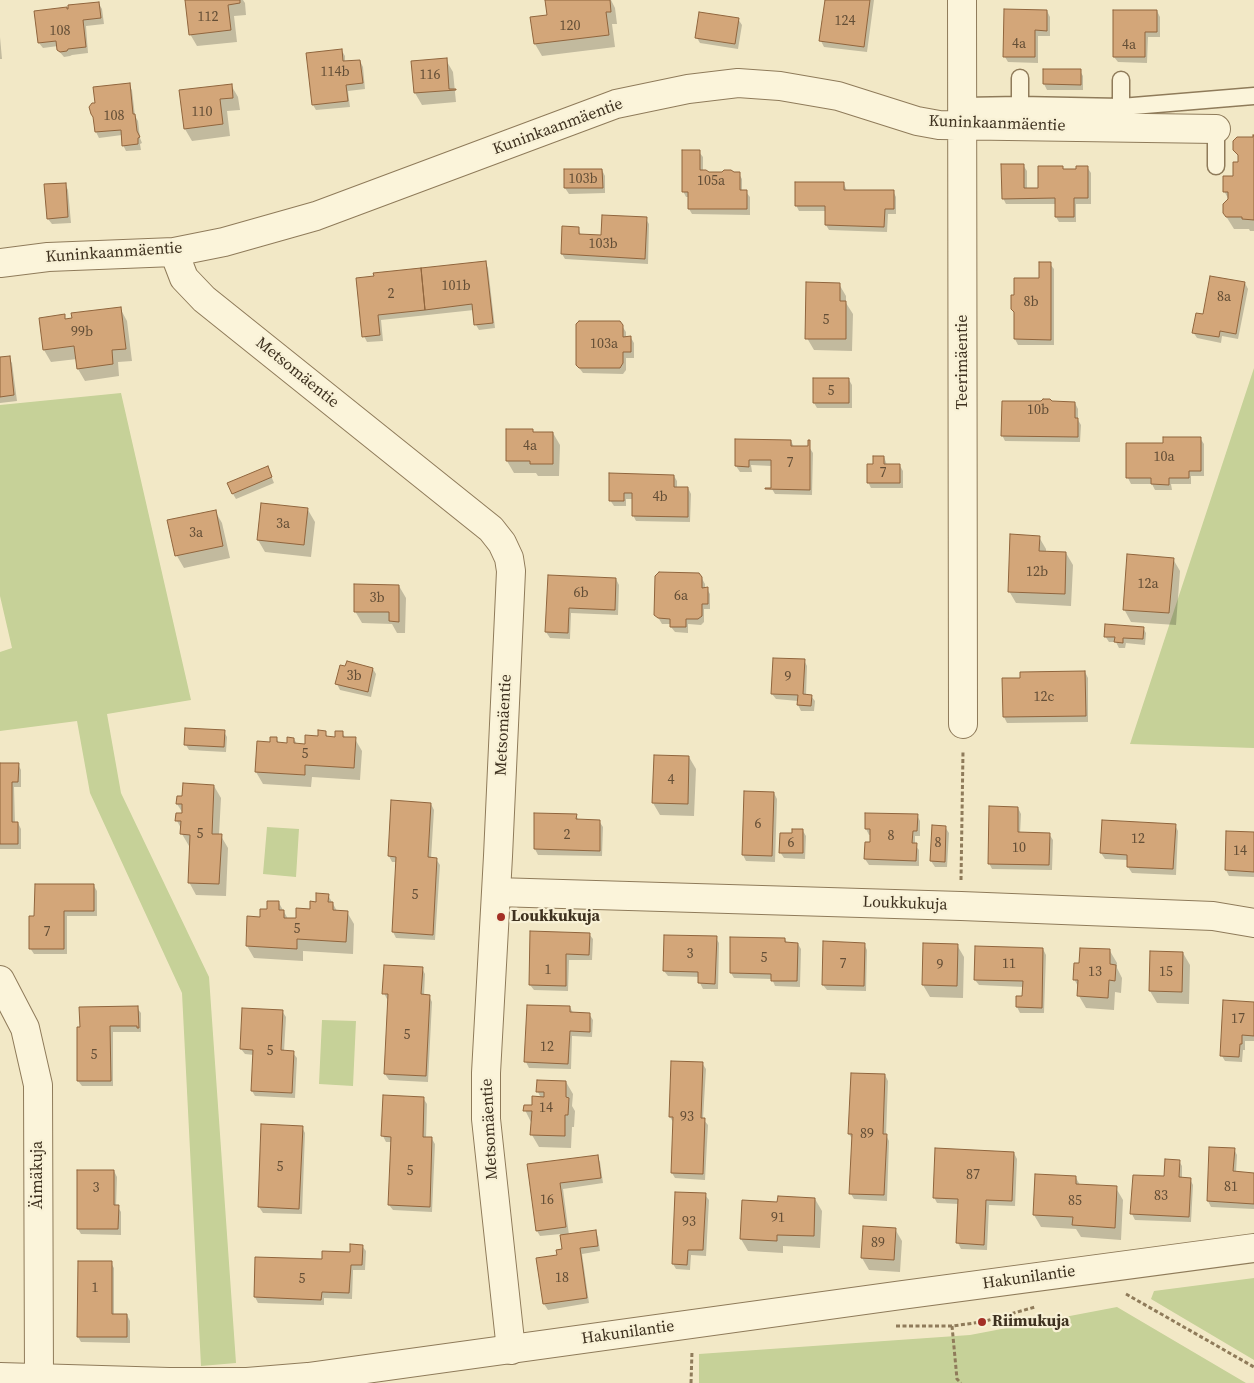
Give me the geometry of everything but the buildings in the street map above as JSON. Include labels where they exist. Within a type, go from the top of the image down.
[{"type":"street","name":"Teerimäentie","points":[[962,0],[963,724]]},
{"type":"street","name":"Kuninkaanmäentie","points":[[0,263],[48,257],[174,252],[224,242],[316,216],[616,104],[688,89],[738,83],[780,86],[838,96],[918,121],[939,125],[962,116],[1216,129]]},
{"type":"street","name":"Metsomäentie","points":[[174,252],[184,278],[204,299],[491,529],[502,543],[508,558],[511,571],[486,1073],[486,1119],[511,1350]]},
{"type":"street","name":"Loukkukuja","points":[[496,892],[961,906],[1212,916],[1254,923]]},
{"type":"street","name":"Äimäkuja","points":[[0,980],[24,1028],[38,1085],[39,1379]]},
{"type":"street","name":"Hakunilantie","points":[[0,1378],[247,1382],[308,1377],[1254,1248]]},
{"type":"lane","points":[[1020,78],[1020,106]]},
{"type":"lane","points":[[1121,80],[1121,107]]},
{"type":"lane","points":[[962,116],[1020,106],[1121,107],[1254,96]]},
{"type":"lane","points":[[1216,129],[1216,166]]},
{"type":"path","points":[[961,906],[963,724]]},
{"type":"path","points":[[1121,1291],[1254,1367]]},
{"type":"path","points":[[952,1326],[956,1379],[960,1383]]},
{"type":"path","points":[[691,1383],[692,1349]]},
{"type":"green space","points":[[1254,368],[1254,748],[1130,744]]},
{"type":"green space","points":[[121,393],[191,700],[107,714],[121,793],[209,977],[236,1363],[201,1366],[182,993],[90,793],[77,721],[0,731],[0,652],[12,648],[0,596],[0,405]]},
{"type":"green space","points":[[267,827],[299,829],[296,877],[263,874]]},
{"type":"green space","points":[[322,1020],[356,1021],[353,1086],[319,1084]]},
{"type":"green space","points":[[1254,1278],[1254,1360],[1151,1299],[1154,1291]]},
{"type":"green space","points":[[1117,1307],[1246,1383],[699,1383],[699,1354],[970,1335]]},
{"type":"place","name":"Loukkukuja","points":[[501,917]]},
{"type":"place","name":"Riimukuja","points":[[982,1322]]}]
